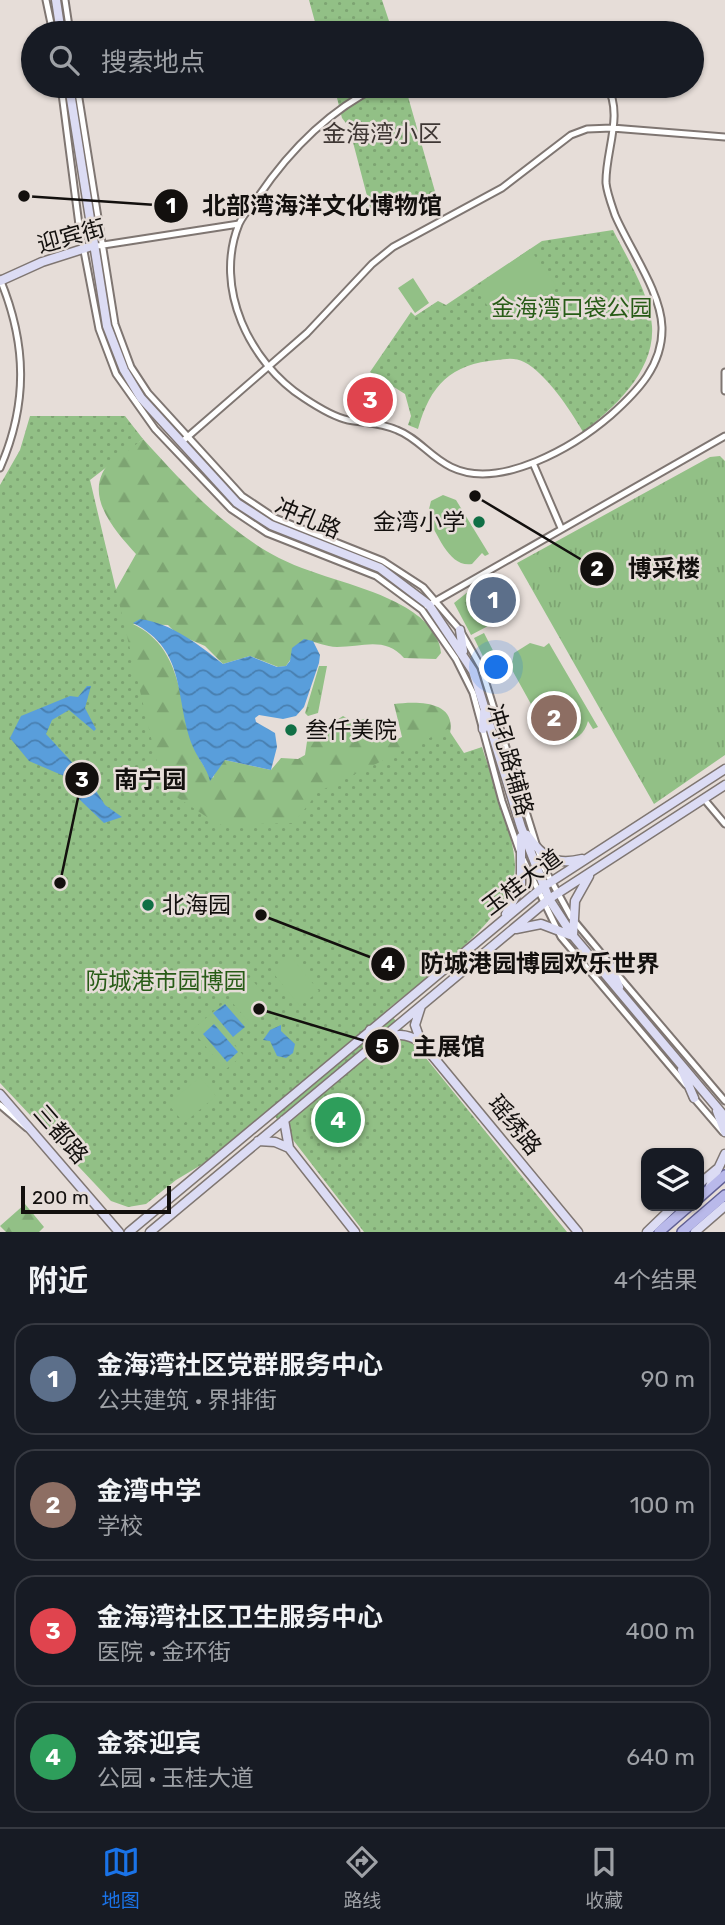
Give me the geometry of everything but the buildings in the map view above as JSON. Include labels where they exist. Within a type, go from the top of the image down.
[{"type":"main road","points":[[56,0],[59,21]]},
{"type":"main road","name":"冲孔路","points":[[71,98],[92,246],[114,349],[138,401],[223,484],[236,503],[269,529],[292,530],[336,546],[380,568],[429,605],[464,654],[485,705],[521,827],[543,887],[573,936],[725,1117]]},
{"type":"main road","name":"迎宾街","points":[[0,280],[92,246]]},
{"type":"main road","points":[[460,630],[464,654]]},
{"type":"main road","points":[[483,729],[485,705]]},
{"type":"main road","name":"玉桂大道","points":[[129,1232],[543,887],[725,769]]},
{"type":"main road","name":"玉桂大道","points":[[150,1232],[550,899],[725,785]]},
{"type":"main road","points":[[521,827],[538,851],[554,862],[589,858]]},
{"type":"main road","points":[[502,920],[521,886],[521,827]]},
{"type":"main road","points":[[509,931],[530,925],[557,929],[573,936],[578,892],[590,874]]},
{"type":"main road","points":[[609,963],[621,993]]},
{"type":"main road","points":[[445,967],[454,978]]},
{"type":"main road","points":[[421,1042],[415,1025],[422,1004]]},
{"type":"main road","points":[[370,1030],[379,1040],[395,1033],[406,1033],[421,1042]]},
{"type":"main road","name":"瑶绣路","points":[[421,1042],[578,1232]]},
{"type":"main road","points":[[678,1061],[694,1098]]},
{"type":"main road","name":"三都路","points":[[0,1094],[119,1232]]},
{"type":"main road","points":[[715,1105],[725,1110]]},
{"type":"main road","points":[[715,1105],[725,1133]]},
{"type":"main road","points":[[284,1119],[284,1133],[289,1148],[355,1232]]},
{"type":"main road","points":[[258,1142],[275,1142],[289,1148]]},
{"type":"main road","points":[[704,1194],[724,1168],[725,1154]]},
{"type":"main road","points":[[209,1165],[218,1175]]},
{"type":"main road","points":[[704,1181],[724,1168]]},
{"type":"main road","points":[[682,1232],[724,1199]]},
{"type":"main road","points":[[695,1232],[724,1199]]},
{"type":"main road","points":[[647,1232],[669,1211]]},
{"type":"main road","points":[[659,1232],[683,1211]]},
{"type":"street","points":[[46,0],[50,21]]},
{"type":"street","points":[[65,0],[68,21]]},
{"type":"street","points":[[63,98],[92,246]]},
{"type":"street","points":[[78,98],[99,329],[117,374],[138,401]]},
{"type":"street","points":[[359,98],[297,145],[278,167],[239,224],[231,280],[235,305],[241,324],[268,366],[305,399],[345,419],[396,429],[416,439],[449,467],[469,474],[488,474],[533,463],[565,448],[611,415],[648,377],[660,352],[662,325],[655,300],[615,214],[606,185],[614,103],[612,98]]},
{"type":"street","points":[[180,443],[307,333],[372,264],[393,247],[502,188],[571,135],[587,129],[612,128],[725,137]]},
{"type":"street","name":"迎宾街","points":[[92,246],[239,224]]},
{"type":"street","points":[[0,280],[14,316],[22,365],[18,415],[0,468]]},
{"type":"street","name":"冲孔路辅路","points":[[108,314],[131,366],[148,394],[180,443],[231,509],[269,529],[376,576],[429,605],[460,630],[472,648],[489,688],[538,851],[543,887]]},
{"type":"street","points":[[725,372],[725,391]]},
{"type":"street","points":[[429,605],[725,436]]},
{"type":"street","points":[[533,463],[561,528]]},
{"type":"street","points":[[223,484],[292,530]]},
{"type":"street","name":"冲孔路辅路","points":[[429,605],[444,640],[466,676],[502,801],[523,859],[543,887]]},
{"type":"street","points":[[704,799],[725,824]]},
{"type":"street","points":[[550,899],[574,920],[725,1101]]},
{"type":"street","points":[[550,899],[557,929],[725,1133]]},
{"type":"street","points":[[0,1105],[14,1120],[36,1135]]},
{"type":"green space","points":[[309,0],[382,0],[389,21],[315,21]]},
{"type":"green space","points":[[337,98],[408,98],[436,195],[372,215],[349,127],[342,118]]},
{"type":"green space","name":"金海湾口袋公园","points":[[613,230],[647,301],[652,326],[647,358],[640,373],[608,411],[583,432],[565,404],[541,375],[524,362],[507,359],[481,362],[455,372],[436,389],[418,429],[408,425],[411,416],[405,394],[370,372],[411,312],[415,316],[438,301],[446,305],[542,241]]},
{"type":"green space","points":[[530,249],[556,286],[501,325],[475,288]]},
{"type":"green space","points":[[413,278],[429,303],[415,313],[398,288]]},
{"type":"green space","name":"防城港市园博园","points":[[30,416],[125,416],[143,439],[90,480],[163,788],[219,825],[294,823],[318,792],[448,729],[464,753],[482,747],[511,838],[515,866],[511,885],[501,905],[485,925],[444,964],[387,1010],[567,1232],[364,1232],[270,1110],[211,1159],[176,1180],[146,1204],[128,1207],[111,1201],[0,1083],[0,485],[20,450]]},
{"type":"green space","points":[[143,439],[190,489],[240,534],[294,565],[373,592],[403,606],[428,625],[440,645],[441,653],[436,659],[404,658],[397,651],[381,645],[337,647],[304,640],[286,666],[278,667],[250,656],[223,664],[205,646],[177,634],[168,625],[133,624],[153,637],[166,654],[175,674],[192,739],[200,760],[213,778],[218,765],[225,760],[271,770],[281,758],[298,759],[305,755],[309,728],[326,727],[343,716],[354,722],[367,718],[386,731],[393,741],[402,737],[394,704],[424,703],[442,710],[451,725],[449,737],[286,831],[153,823],[105,609],[136,554],[107,517],[99,496],[99,485],[105,469]]},
{"type":"green space","points":[[720,456],[725,461],[725,755],[654,804],[517,563],[710,457]]},
{"type":"green space","points":[[443,495],[456,500],[489,554],[485,556],[482,553],[472,564],[457,561],[451,555],[427,517],[431,501]]},
{"type":"green space","points":[[469,591],[488,626],[471,635],[454,603]]},
{"type":"green space","points":[[484,633],[502,668],[491,673],[474,638]]},
{"type":"green space","points":[[530,643],[544,647],[549,643],[598,727],[593,729],[588,721],[577,738],[565,741],[553,738],[547,733],[511,668],[514,653]]},
{"type":"green space","points":[[319,666],[327,666],[318,713],[308,716],[305,713]]},
{"type":"green space","points":[[291,957],[319,991],[300,1006],[273,973]]},
{"type":"green space","points":[[252,980],[273,1004],[250,1023],[229,999]]},
{"type":"green space","points":[[227,1000],[249,1026],[231,1041],[243,1055],[225,1070],[192,1030]]},
{"type":"green space","points":[[200,1077],[216,1096],[184,1123],[168,1104]]},
{"type":"green space","points":[[25,1204],[44,1227],[39,1232],[6,1232],[0,1226]]},
{"type":"water","points":[[140,619],[174,630],[223,664],[250,656],[277,667],[286,666],[290,661],[292,648],[304,639],[313,641],[320,655],[319,663],[304,707],[296,716],[283,719],[259,715],[255,718],[256,722],[275,733],[277,747],[271,770],[225,760],[210,781],[187,729],[171,662],[163,647],[151,634],[133,623]]},
{"type":"water","points":[[87,686],[91,686],[85,708],[96,729],[94,731],[69,710],[52,720],[46,734],[91,783],[105,805],[122,817],[104,823],[79,799],[64,776],[29,761],[10,738],[21,716],[70,696],[78,697]]},
{"type":"water","points":[[225,1004],[245,1027],[233,1037],[213,1013]]},
{"type":"water","points":[[214,1024],[238,1052],[227,1062],[203,1034]]},
{"type":"water","points":[[281,1025],[281,1031],[295,1044],[293,1053],[286,1058],[277,1056],[270,1041],[263,1040],[270,1030]]},
{"type":"place","name":"北部湾海洋文化博物馆","points":[[24,196]]},
{"type":"place","name":"金海湾社区卫生服务中心","points":[[370,400]]},
{"type":"place","name":"博采楼","points":[[475,496]]},
{"type":"place","name":"金湾小学","points":[[479,522]]},
{"type":"place","name":"金海湾社区党群服务中心","points":[[493,600]]},
{"type":"place","name":"金湾中学","points":[[554,718]]},
{"type":"place","name":"叁仟美院","points":[[291,730]]},
{"type":"place","name":"南宁园","points":[[60,883]]},
{"type":"place","name":"北海园","points":[[148,905]]},
{"type":"place","name":"防城港园博园欢乐世界","points":[[261,915]]},
{"type":"place","name":"主展馆","points":[[259,1009]]},
{"type":"place","name":"金茶迎宾","points":[[338,1120]]},
{"type":"district","name":"金海湾小区","points":[[382,134]]}]
